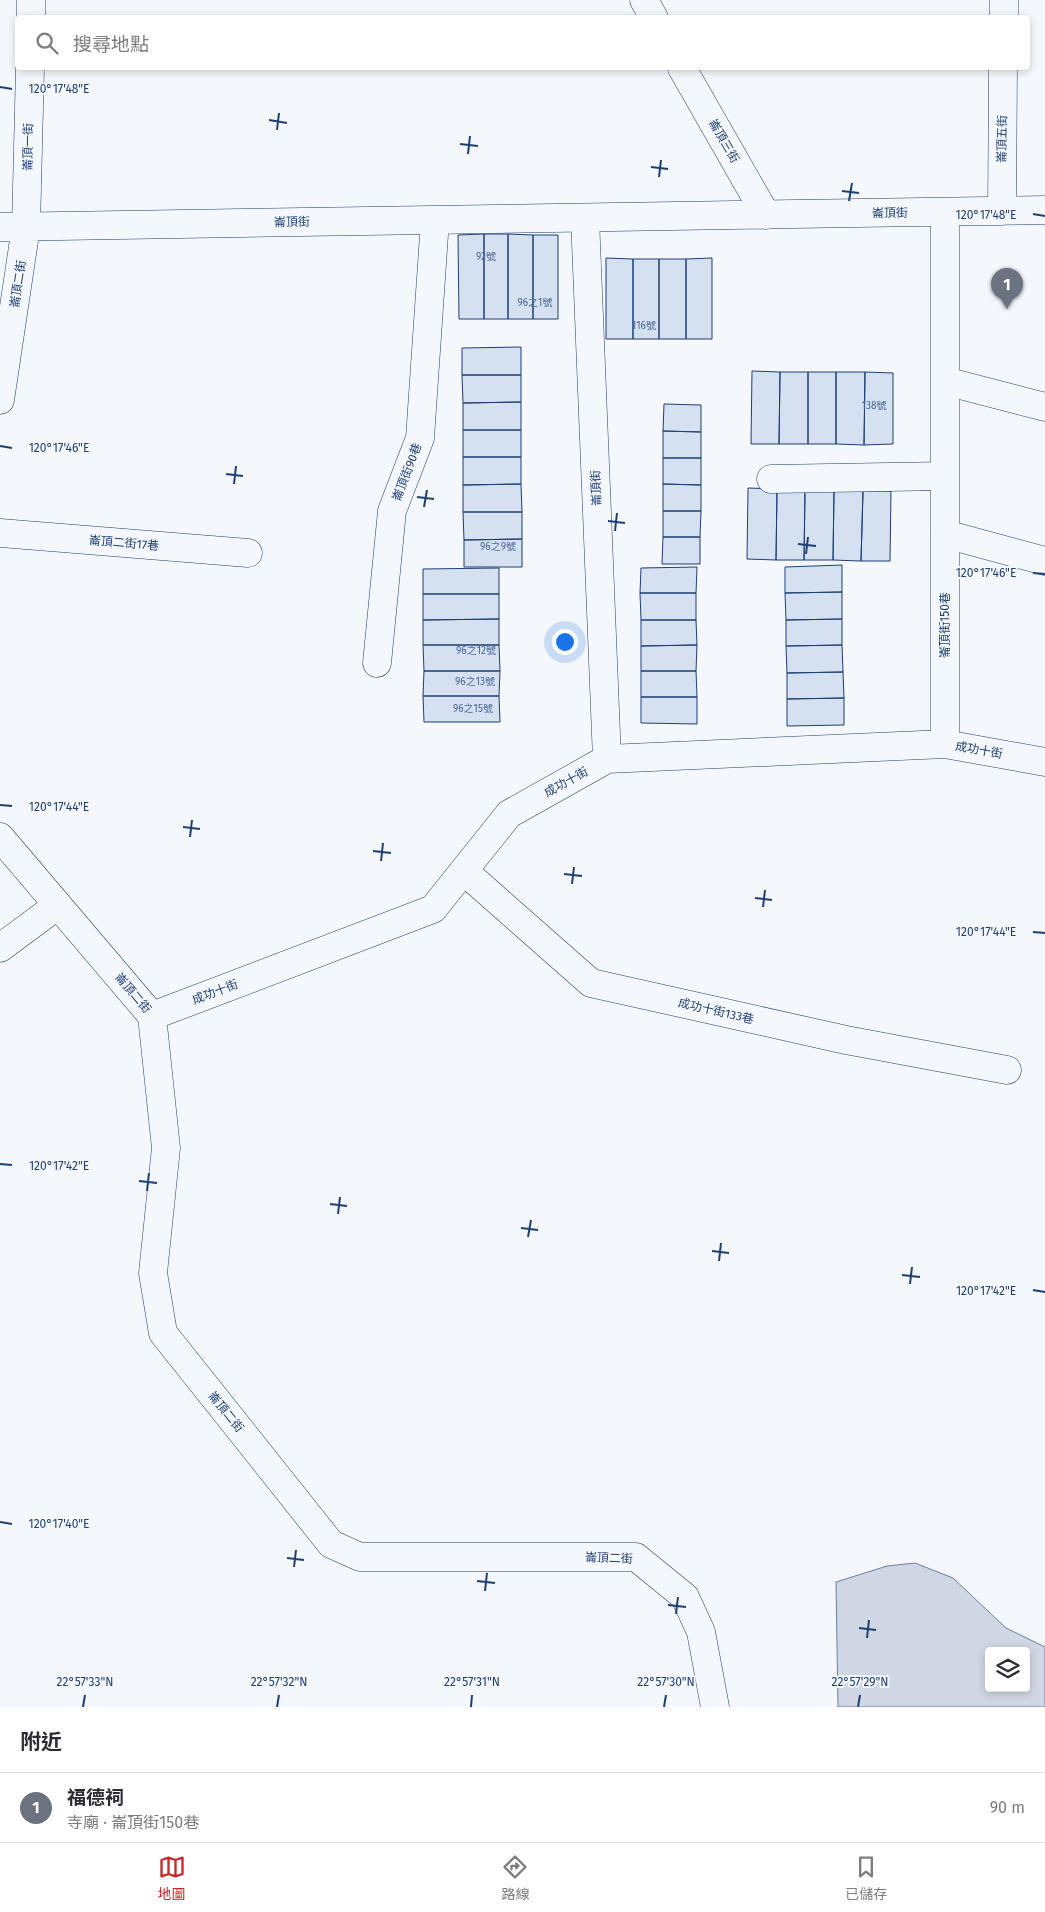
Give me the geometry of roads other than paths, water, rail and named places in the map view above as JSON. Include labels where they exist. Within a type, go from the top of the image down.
[{"type":"street","points":[[31,15],[32,0]]},
{"type":"street","points":[[644,0],[652,15]]},
{"type":"street","points":[[1004,0],[1004,15]]},
{"type":"street","name":"崙頂一街","points":[[13,227],[30,70]]},
{"type":"street","name":"崙頂三街","points":[[683,70],[766,215]]},
{"type":"street","name":"崙頂五街","points":[[1002,211],[1003,70]]},
{"type":"street","name":"崙頂街","points":[[13,227],[1045,210]]},
{"type":"street","name":"崙頂街150巷","points":[[944,212],[945,744]]},
{"type":"street","name":"崙頂街","points":[[585,218],[608,759]]},
{"type":"street","name":"崙頂街90巷","points":[[377,663],[392,510],[420,438],[435,220]]},
{"type":"street","name":"崙頂二街","points":[[0,400],[13,227]]},
{"type":"street","points":[[945,381],[1045,407]]},
{"type":"street","points":[[771,479],[945,476]]},
{"type":"street","name":"崙頂二街17巷","points":[[0,533],[248,553]]},
{"type":"street","points":[[945,534],[1045,561]]},
{"type":"street","name":"成功十街","points":[[152,1016],[433,910],[509,814],[608,759],[945,744],[1045,762]]},
{"type":"street","name":"崙頂二街","points":[[0,837],[152,1016],[166,1148],[153,1273],[162,1333],[331,1544],[360,1557],[636,1557],[685,1597],[701,1632],[715,1707]]},
{"type":"street","name":"成功十街133巷","points":[[464,871],[591,983],[846,1040],[1007,1070]]},
{"type":"street","points":[[0,948],[58,905]]},
{"type":"place","name":"福德祠","points":[[1007,309]]}]
